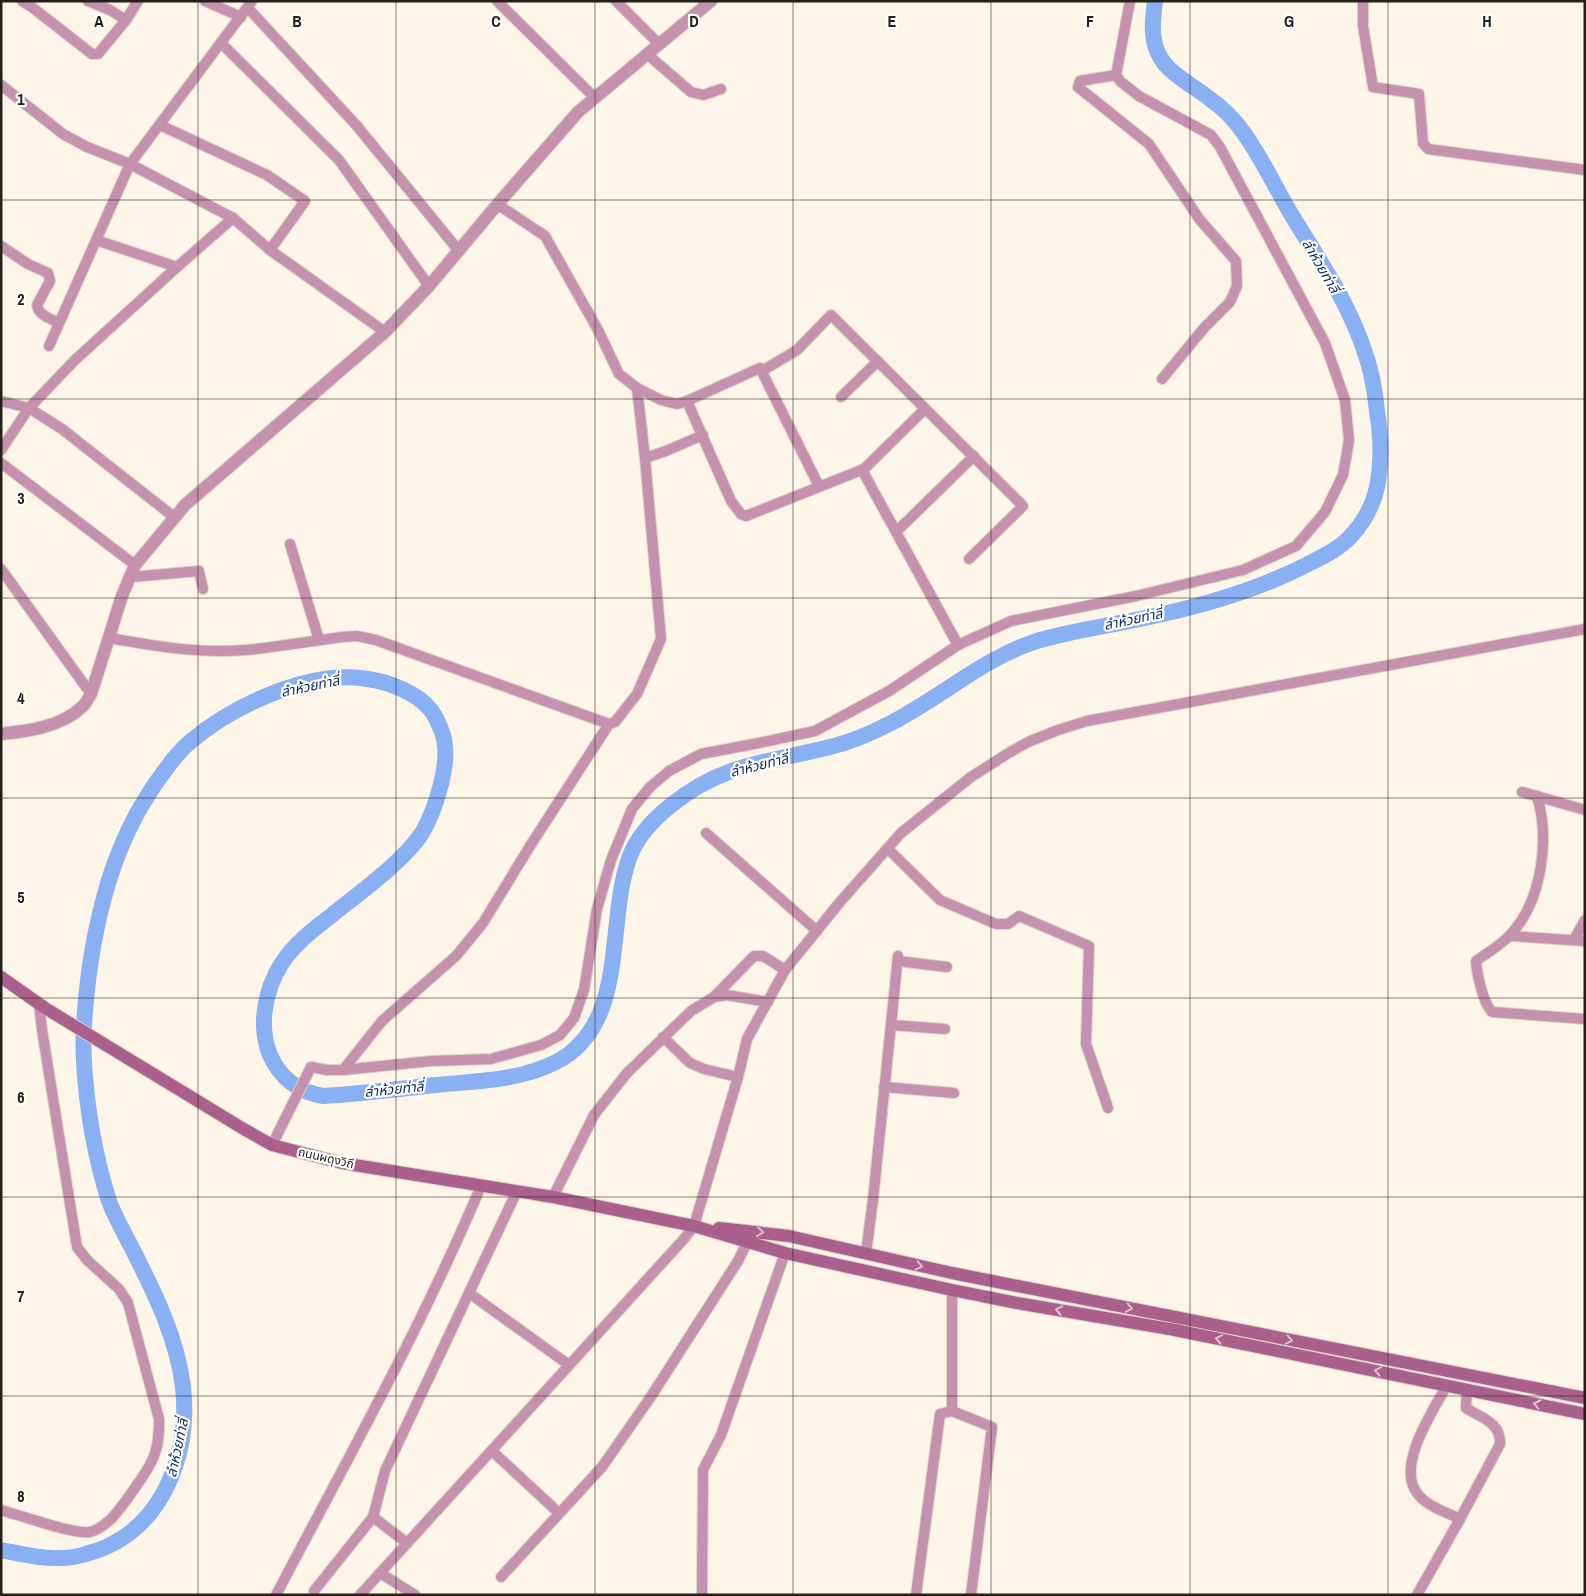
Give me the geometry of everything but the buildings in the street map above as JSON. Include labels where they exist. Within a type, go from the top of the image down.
[{"type":"main road","name":"ถนนผดุงวิถี","points":[[1,977],[42,1006],[272,1145],[342,1163],[553,1197],[694,1226]]},
{"type":"main road","points":[[694,1226],[785,1253],[952,1290],[1170,1329],[1585,1414]]},
{"type":"main road","points":[[694,1226],[789,1236],[952,1274],[1585,1398]]},
{"type":"street","points":[[22,1],[92,54],[100,52],[126,20],[138,1]]},
{"type":"street","points":[[88,1],[110,10],[126,20]]},
{"type":"street","points":[[205,1],[241,17]]},
{"type":"street","points":[[497,1],[595,98]]},
{"type":"street","points":[[616,1],[659,44]]},
{"type":"street","points":[[1,734],[28,731],[62,721],[83,707],[91,694],[122,596],[133,571],[174,517],[185,505],[385,332],[460,251],[497,204],[578,112],[712,1]]},
{"type":"street","points":[[272,1145],[311,1067],[342,1070],[431,1061],[491,1059],[541,1045],[560,1034],[574,1018],[584,990],[597,909],[611,860],[632,809],[650,787],[669,771],[701,754],[815,731],[889,691],[958,645],[1011,621],[1136,596],[1243,570],[1296,546],[1325,512],[1343,475],[1349,440],[1344,400],[1325,343],[1220,146],[1212,135],[1139,96],[1121,82],[1116,75],[1130,1]]},
{"type":"street","points":[[1362,1],[1363,26],[1373,87],[1419,94],[1423,143],[1428,149],[1585,170]]},
{"type":"street","points":[[49,346],[130,164],[250,4],[357,126],[460,251]]},
{"type":"street","points":[[221,43],[339,160],[429,286]]},
{"type":"street","points":[[646,54],[691,92],[703,95],[722,89]]},
{"type":"street","points":[[1116,75],[1080,81],[1078,87],[1149,144],[1200,220],[1232,255],[1237,265],[1236,286],[1230,302],[1199,334],[1162,379]]},
{"type":"street","points":[[1,85],[62,134],[87,147],[130,164],[233,218],[270,250],[385,332]]},
{"type":"street","points":[[160,125],[267,175],[305,201],[270,250]]},
{"type":"street","points":[[497,204],[544,236],[594,322],[619,374],[637,388],[661,400],[677,404],[760,368],[819,486]]},
{"type":"street","points":[[1,450],[29,408],[75,360],[233,218]]},
{"type":"street","points":[[96,240],[177,267]]},
{"type":"street","points":[[1,246],[28,264],[48,273],[50,280],[38,305],[38,309],[40,313],[59,323]]},
{"type":"street","points":[[762,371],[797,350],[831,314],[1023,506],[969,559]]},
{"type":"street","points":[[841,397],[878,361]]},
{"type":"street","points":[[109,638],[190,650],[218,651],[247,650],[357,636],[376,640],[609,724],[615,722],[637,694],[661,639],[637,388]]},
{"type":"street","points":[[1,401],[29,408],[62,429],[174,517]]},
{"type":"street","points":[[687,401],[731,501],[741,514],[746,516],[862,470],[924,409]]},
{"type":"street","points":[[645,458],[666,452],[703,435]]},
{"type":"street","points":[[897,532],[974,456]]},
{"type":"street","points":[[1,463],[133,571],[199,571],[203,589]]},
{"type":"street","points":[[862,470],[958,645]]},
{"type":"street","points":[[290,544],[319,640]]},
{"type":"street","points":[[1,569],[91,694]]},
{"type":"street","points":[[360,1595],[694,1226],[738,1077],[747,1039],[785,970],[816,931],[901,833],[971,777],[1028,742],[1065,727],[1087,721],[1585,629]]},
{"type":"street","points":[[342,1070],[382,1021],[456,956],[483,923],[609,724]]},
{"type":"street","points":[[1522,792],[1585,810]]},
{"type":"street","points":[[1536,796],[1539,805],[1543,846],[1538,882],[1524,917],[1510,936],[1476,961],[1476,971],[1487,1007],[1492,1012],[1585,1019]]},
{"type":"street","points":[[706,833],[816,931]]},
{"type":"street","points":[[888,848],[940,900],[996,924],[1008,924],[1018,916],[1089,946],[1086,1044],[1108,1108]]},
{"type":"street","points":[[1574,940],[1585,920]]},
{"type":"street","points":[[1510,936],[1585,941]]},
{"type":"street","points":[[553,1197],[594,1115],[627,1073],[691,1011],[714,997],[754,956],[763,956],[785,970]]},
{"type":"street","points":[[866,1253],[898,959],[947,967]]},
{"type":"street","points":[[714,997],[728,995],[768,1002]]},
{"type":"street","points":[[1,1510],[82,1532],[91,1532],[100,1528],[112,1518],[144,1473],[155,1454],[158,1438],[159,1419],[128,1303],[120,1289],[87,1260],[78,1247],[42,1030],[42,1006]]},
{"type":"street","points":[[891,1025],[945,1029]]},
{"type":"street","points":[[663,1038],[690,1063],[704,1069],[738,1077]]},
{"type":"street","points":[[884,1087],[954,1093]]},
{"type":"street","points":[[276,1595],[345,1466],[420,1318],[481,1186]]},
{"type":"street","points":[[315,1594],[374,1517],[385,1471],[517,1191]]},
{"type":"street","points":[[501,1577],[602,1467],[639,1413],[747,1243]]},
{"type":"street","points":[[702,1595],[703,1470],[721,1435],[785,1253]]},
{"type":"street","points":[[952,1290],[952,1411]]},
{"type":"street","points":[[469,1293],[569,1365]]},
{"type":"street","points":[[1447,1385],[1412,1455],[1410,1471],[1416,1492],[1426,1502],[1460,1519]]},
{"type":"street","points":[[1417,1595],[1500,1444],[1500,1434],[1490,1421],[1466,1408],[1467,1389]]},
{"type":"street","points":[[916,1595],[940,1414],[952,1411],[992,1427],[971,1595]]},
{"type":"street","points":[[492,1451],[559,1513]]},
{"type":"street","points":[[374,1517],[407,1544]]},
{"type":"street","points":[[380,1573],[415,1595]]},
{"type":"waterway","name":"ลำห้วยท่าลี่","points":[[1,1550],[39,1557],[67,1558],[104,1548],[125,1536],[143,1520],[158,1502],[169,1481],[177,1459],[184,1411],[180,1368],[176,1350],[163,1315],[114,1213],[104,1184],[92,1133],[87,1098],[84,1063],[84,1024],[91,959],[101,909],[115,861],[148,794],[179,752],[209,728],[251,703],[274,693],[322,679],[346,677],[385,683],[410,693],[430,709],[436,717],[444,738],[445,765],[436,803],[428,821],[422,833],[404,855],[311,931],[287,956],[271,984],[265,1008],[264,1032],[266,1044],[279,1071],[291,1083],[306,1091],[323,1096],[512,1077],[556,1062],[579,1045],[595,1023],[605,997],[611,969],[618,910],[630,856],[646,829],[671,805],[700,785],[741,768],[838,745],[869,734],[908,713],[995,659],[1031,643],[1067,633],[1184,609],[1262,585],[1333,551],[1356,531],[1364,519],[1375,494],[1380,468],[1380,439],[1373,383],[1359,337],[1343,300],[1243,132],[1224,110],[1179,77],[1160,57],[1153,37],[1155,1]]}]
